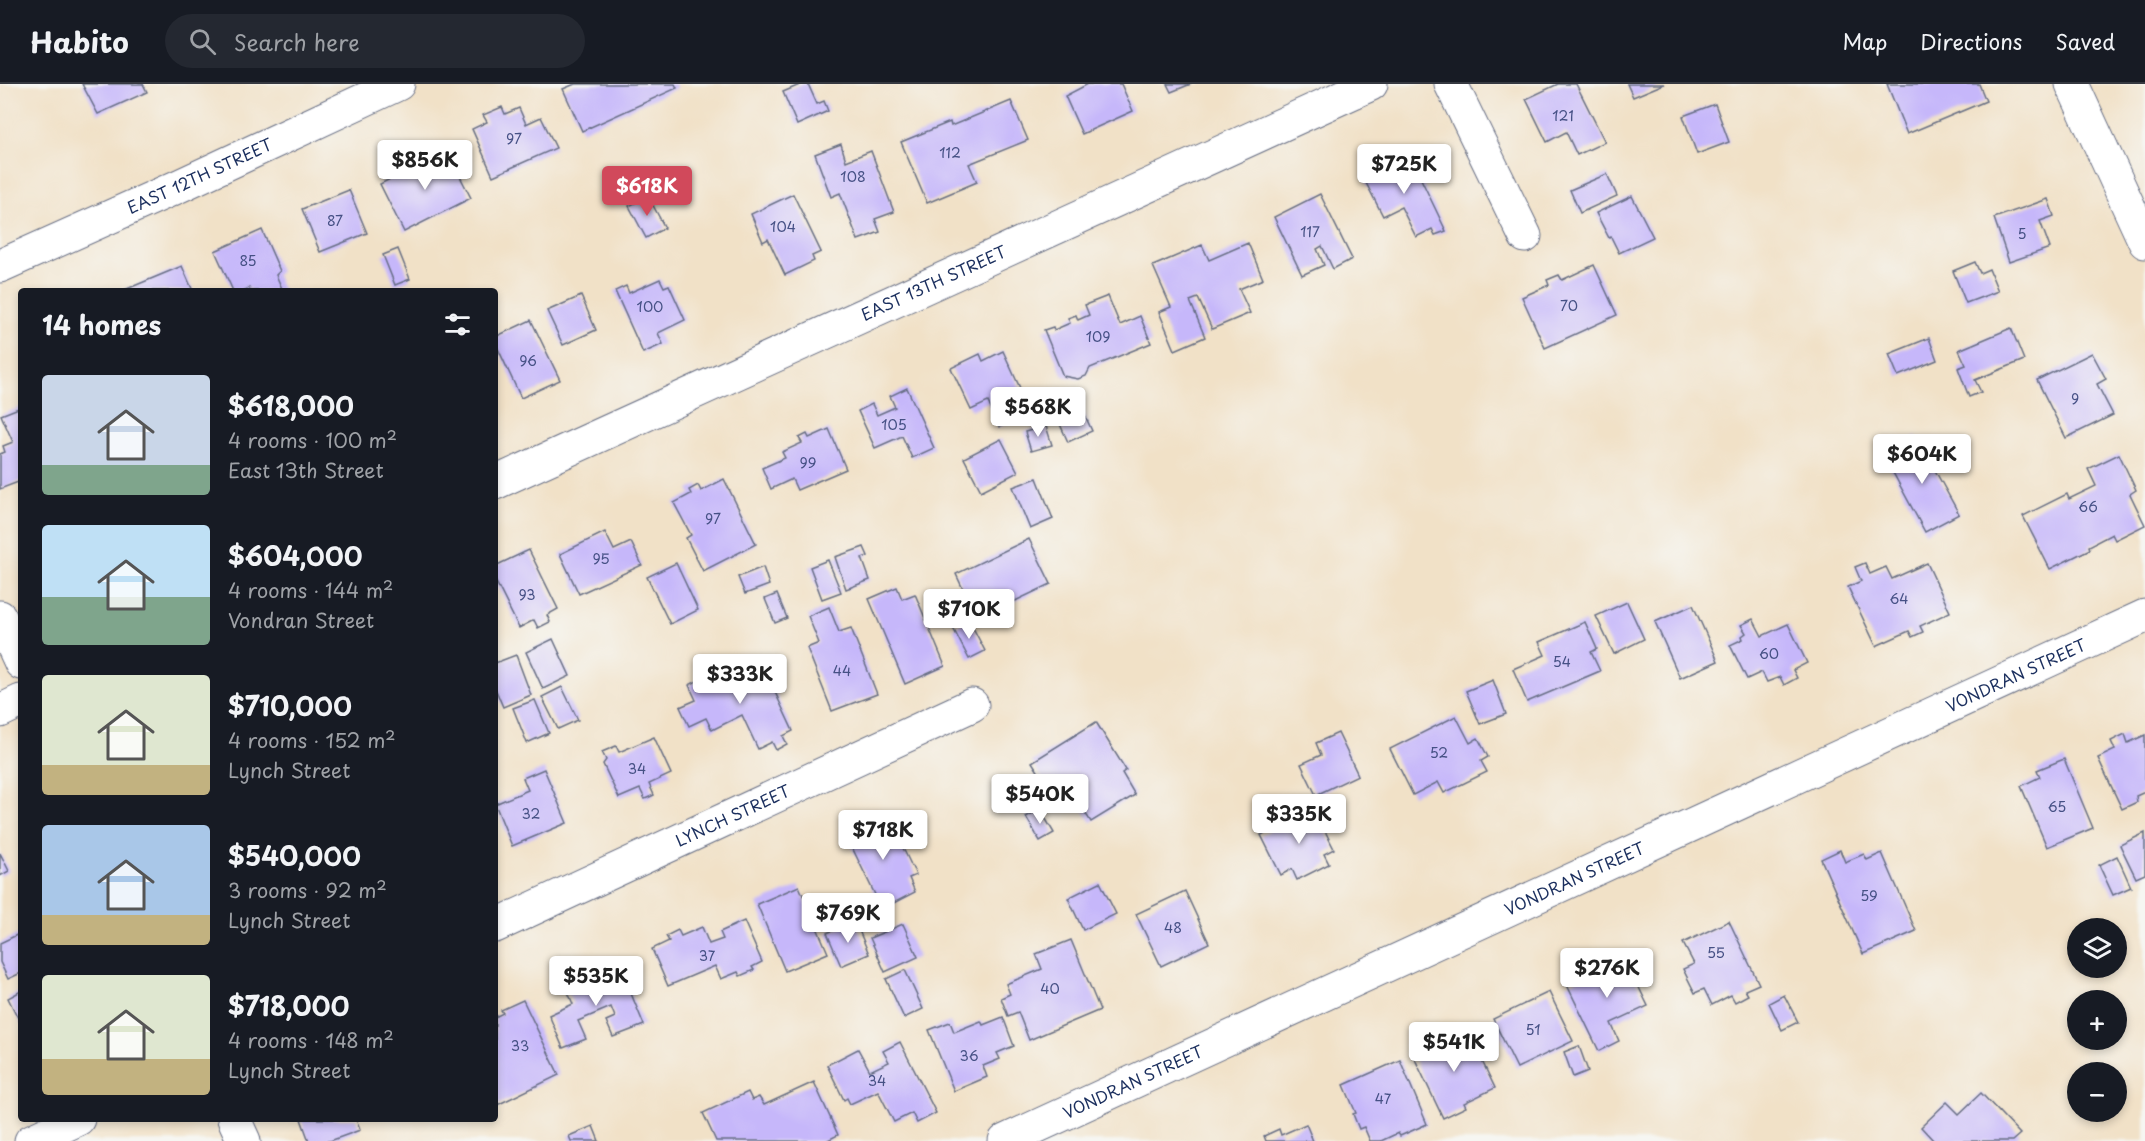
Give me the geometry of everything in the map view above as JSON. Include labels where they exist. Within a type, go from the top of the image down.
[{"type":"street","name":"EAST 12TH STREET","points":[[0,266],[398,84]]},
{"type":"street","name":"EAST 13TH STREET","points":[[498,482],[1371,84]]},
{"type":"street","points":[[1451,84],[1525,236]]},
{"type":"street","points":[[2072,84],[2145,242]]},
{"type":"street","name":"VONDRAN STREET","points":[[1005,1141],[2145,616]]},
{"type":"street","points":[[0,617],[18,656]]},
{"type":"street","points":[[0,711],[18,702]]},
{"type":"street","name":"LYNCH STREET","points":[[498,925],[972,705]]},
{"type":"street","points":[[31,1141],[72,1122]]},
{"type":"street","points":[[235,1122],[244,1141]]},
{"type":"building","points":[[82,84],[143,84],[147,92],[98,114]]},
{"type":"building","points":[[575,84],[675,84],[677,88],[582,131],[563,89]]},
{"type":"building","points":[[802,84],[808,84],[817,104],[824,101],[828,111],[797,125],[783,92]]},
{"type":"building","points":[[1088,84],[1121,84],[1133,111],[1082,134],[1065,96]]},
{"type":"building","points":[[1167,84],[1191,84],[1171,92]]},
{"type":"building","points":[[1558,84],[1576,84],[1605,142],[1577,155],[1566,132],[1547,142],[1526,99]]},
{"type":"building","points":[[1627,84],[1664,84],[1633,97]]},
{"type":"building","points":[[1887,84],[1979,84],[1986,101],[1907,134]]},
{"type":"building","points":[[1011,101],[1028,140],[969,164],[977,182],[927,203],[901,142],[950,122],[951,126]]},
{"type":"building","points":[[1715,104],[1729,142],[1697,154],[1683,116]]},
{"type":"building","points":[[502,107],[505,114],[519,108],[526,124],[541,117],[556,148],[493,176],[472,129],[487,122],[483,115]]},
{"type":"building","points":[[841,144],[846,161],[871,151],[894,212],[875,219],[880,232],[858,240],[840,193],[831,197],[815,154]]},
{"type":"building","points":[[447,151],[471,198],[404,232],[380,184]]},
{"type":"building","points":[[1409,154],[1446,231],[1435,235],[1432,229],[1416,237],[1401,207],[1383,216],[1362,175]]},
{"type":"building","points":[[1607,174],[1617,196],[1580,213],[1570,190]]},
{"type":"building","points":[[349,190],[367,233],[320,252],[302,209]]},
{"type":"building","points":[[793,194],[821,252],[812,256],[814,261],[785,275],[768,239],[763,242],[751,214]]},
{"type":"building","points":[[1320,194],[1352,259],[1333,269],[1322,246],[1317,249],[1324,265],[1302,275],[1274,217]]},
{"type":"building","points":[[648,196],[665,228],[646,238],[629,206]]},
{"type":"building","points":[[1632,196],[1653,237],[1619,253],[1596,213]]},
{"type":"building","points":[[2048,199],[2054,216],[2040,221],[2050,248],[2009,262],[1994,218]]},
{"type":"building","points":[[262,230],[280,271],[276,275],[282,288],[232,288],[215,251]]},
{"type":"building","points":[[1248,243],[1263,279],[1239,289],[1250,313],[1212,329],[1198,298],[1190,301],[1205,337],[1175,350],[1159,312],[1171,307],[1153,266],[1202,245],[1209,260]]},
{"type":"building","points":[[398,249],[410,279],[395,285],[383,255]]},
{"type":"building","points":[[1975,262],[1980,273],[1989,269],[1998,291],[1966,303],[1953,271]]},
{"type":"building","points":[[1594,265],[1617,315],[1545,348],[1522,297],[1549,285],[1547,280],[1559,275],[1562,280]]},
{"type":"building","points":[[182,266],[192,288],[129,288]]},
{"type":"building","points":[[660,279],[664,287],[669,285],[685,320],[658,333],[663,344],[643,353],[615,291],[626,286],[629,293]]},
{"type":"building","points":[[581,296],[596,330],[563,345],[547,311]]},
{"type":"building","points":[[1108,296],[1120,325],[1140,316],[1151,343],[1090,368],[1086,376],[1078,379],[1063,376],[1044,330],[1053,327],[1054,330],[1070,323],[1068,318],[1076,315],[1078,320],[1089,315],[1085,305]]},
{"type":"building","points":[[531,320],[560,380],[521,398],[498,348],[498,336]]},
{"type":"building","points":[[2011,328],[2024,360],[1975,380],[1981,392],[1969,397],[1958,368],[1966,365],[1959,350]]},
{"type":"building","points":[[1929,338],[1937,360],[1898,376],[1889,354]]},
{"type":"building","points":[[1003,351],[1031,412],[999,427],[988,402],[971,410],[951,368],[980,354],[983,361]]},
{"type":"building","points":[[2092,353],[2106,379],[2097,384],[2113,415],[2066,438],[2037,380]]},
{"type":"building","points":[[907,388],[934,448],[912,458],[902,436],[875,448],[858,411],[872,404],[877,415],[895,407],[890,396]]},
{"type":"building","points":[[1079,402],[1092,431],[1068,442],[1055,413]]},
{"type":"building","points":[[18,408],[18,482],[0,489],[0,454],[5,452],[3,446],[13,442],[1,415]]},
{"type":"building","points":[[1046,426],[1052,445],[1031,451],[1025,432]]},
{"type":"building","points":[[829,429],[846,469],[797,490],[792,479],[771,489],[762,468],[785,458],[782,452],[802,443],[799,438],[807,434],[809,438]]},
{"type":"building","points":[[1916,436],[1959,514],[1925,532],[1890,467],[1899,462],[1892,449]]},
{"type":"building","points":[[1001,439],[1018,472],[981,491],[964,458]]},
{"type":"building","points":[[2119,454],[2136,490],[2130,494],[2145,525],[2115,540],[2112,534],[2089,546],[2090,549],[2050,569],[2023,516],[2067,494],[2069,499],[2096,486],[2088,469]]},
{"type":"building","points":[[1037,478],[1053,519],[1030,529],[1013,487]]},
{"type":"building","points":[[724,479],[756,544],[703,571],[686,538],[691,535],[674,503],[691,494],[689,490],[698,485],[701,491]]},
{"type":"building","points":[[605,532],[614,550],[631,542],[642,565],[579,594],[560,554]]},
{"type":"building","points":[[1029,539],[1051,584],[977,619],[956,574]]},
{"type":"building","points":[[864,547],[868,556],[862,558],[870,580],[846,589],[835,557]]},
{"type":"building","points":[[529,550],[558,609],[547,615],[550,622],[538,628],[534,620],[519,628],[498,586],[498,565]]},
{"type":"building","points":[[828,560],[841,592],[822,599],[810,567]]},
{"type":"building","points":[[676,563],[698,610],[670,624],[647,577]]},
{"type":"building","points":[[1865,563],[1870,574],[1886,567],[1892,579],[1927,563],[1950,612],[1920,626],[1923,632],[1912,637],[1909,631],[1876,646],[1848,587],[1861,581],[1855,567]]},
{"type":"building","points":[[763,567],[769,585],[745,594],[738,577]]},
{"type":"building","points":[[897,587],[902,599],[915,594],[945,666],[905,684],[869,599]]},
{"type":"building","points":[[777,594],[787,618],[775,623],[765,599]]},
{"type":"building","points":[[1627,602],[1644,639],[1614,654],[1596,616]]},
{"type":"building","points":[[1693,605],[1718,661],[1680,678],[1655,622]]},
{"type":"building","points":[[829,607],[839,632],[851,628],[877,694],[832,711],[807,648],[819,643],[808,616]]},
{"type":"building","points":[[1753,619],[1762,636],[1788,624],[1807,663],[1793,670],[1797,678],[1784,685],[1780,677],[1767,682],[1762,672],[1747,679],[1730,645],[1743,639],[1742,636],[1746,633],[1741,625]]},
{"type":"building","points":[[969,620],[985,651],[969,659],[953,628]]},
{"type":"building","points":[[1585,622],[1597,649],[1591,652],[1600,671],[1527,702],[1513,669],[1545,655],[1539,642]]},
{"type":"building","points":[[553,639],[570,676],[543,689],[526,652]]},
{"type":"building","points":[[516,655],[531,695],[503,707],[498,695],[498,662]]},
{"type":"building","points":[[754,663],[762,680],[768,677],[793,731],[783,736],[787,744],[776,750],[772,742],[758,749],[742,715],[712,730],[706,718],[689,726],[680,707],[696,700],[689,685],[728,666],[732,674]]},
{"type":"building","points":[[1493,680],[1506,714],[1480,724],[1466,691]]},
{"type":"building","points":[[562,687],[578,720],[558,729],[542,697]]},
{"type":"building","points":[[535,700],[549,733],[527,743],[513,708]]},
{"type":"building","points":[[1456,716],[1470,743],[1478,738],[1488,757],[1481,761],[1487,772],[1444,793],[1438,782],[1413,795],[1390,749]]},
{"type":"building","points":[[1096,722],[1126,770],[1122,773],[1135,795],[1091,822],[1070,789],[1055,798],[1032,762]]},
{"type":"building","points":[[1338,733],[1358,775],[1316,795],[1301,764],[1321,755],[1316,743]]},
{"type":"building","points":[[2125,734],[2128,743],[2145,735],[2145,792],[2136,796],[2137,802],[2122,809],[2098,758],[2115,750],[2111,741]]},
{"type":"building","points":[[654,737],[671,774],[649,784],[654,795],[645,799],[640,789],[619,798],[603,764],[606,760],[602,752],[616,746],[619,752]]},
{"type":"building","points":[[2064,759],[2093,828],[2047,847],[2021,786],[2040,777],[2037,770]]},
{"type":"building","points":[[544,769],[567,823],[512,846],[498,811],[498,803],[528,790],[523,778]]},
{"type":"building","points":[[1040,809],[1054,833],[1040,841],[1026,817]]},
{"type":"building","points":[[1314,809],[1334,849],[1324,854],[1329,864],[1297,880],[1292,869],[1281,875],[1261,835]]},
{"type":"building","points":[[887,815],[916,875],[909,878],[915,892],[882,909],[846,835]]},
{"type":"building","points":[[2145,833],[2145,874],[2136,878],[2120,845]]},
{"type":"building","points":[[1840,850],[1845,862],[1864,854],[1867,860],[1882,853],[1916,931],[1863,954],[1821,859]]},
{"type":"building","points":[[0,853],[9,871],[0,876]]},
{"type":"building","points":[[2117,856],[2131,887],[2113,895],[2099,865]]},
{"type":"building","points":[[1100,882],[1116,914],[1083,930],[1068,898]]},
{"type":"building","points":[[799,886],[828,953],[785,971],[757,904]]},
{"type":"building","points":[[1185,891],[1209,943],[1161,966],[1136,914]]},
{"type":"building","points":[[744,921],[762,962],[752,967],[754,970],[740,976],[738,972],[721,979],[715,966],[668,986],[652,949],[669,941],[666,936],[678,930],[681,936],[702,927],[709,944],[723,939],[720,932]]},
{"type":"building","points":[[855,921],[869,954],[841,966],[827,933]]},
{"type":"building","points":[[1729,921],[1759,984],[1745,990],[1748,995],[1735,1002],[1731,995],[1712,1005],[1704,989],[1695,993],[1683,969],[1694,964],[1683,943]]},
{"type":"building","points":[[903,924],[918,957],[885,972],[870,938]]},
{"type":"building","points":[[18,934],[18,974],[8,979],[0,962],[0,943]]},
{"type":"building","points":[[1071,940],[1100,1010],[1029,1040],[1018,1012],[1008,1016],[1001,998],[1010,994],[1006,984],[1042,969],[1036,954]]},
{"type":"building","points":[[1624,957],[1648,1006],[1611,1023],[1619,1041],[1599,1051],[1567,985],[1584,976],[1580,968],[1589,963],[1594,972]]},
{"type":"building","points":[[609,967],[616,983],[625,979],[644,1025],[613,1037],[606,1021],[615,1017],[611,1007],[578,1021],[586,1039],[563,1048],[549,1015],[573,1004],[565,985]]},
{"type":"building","points":[[905,970],[923,1009],[904,1018],[886,979]]},
{"type":"building","points":[[1549,992],[1573,1041],[1517,1068],[1493,1019]]},
{"type":"building","points":[[18,993],[18,1018],[8,998]]},
{"type":"building","points":[[1784,995],[1798,1022],[1782,1030],[1769,1003]]},
{"type":"building","points":[[523,1000],[559,1075],[498,1105],[498,1016],[503,1013],[501,1010]]},
{"type":"building","points":[[1003,1017],[1014,1046],[997,1053],[1000,1059],[983,1066],[987,1077],[954,1091],[929,1030],[950,1022],[954,1032],[981,1021],[983,1025]]},
{"type":"building","points":[[1467,1030],[1495,1088],[1464,1103],[1466,1107],[1443,1118],[1413,1055]]},
{"type":"building","points":[[900,1042],[936,1113],[917,1123],[912,1113],[894,1122],[878,1091],[850,1104],[847,1098],[844,1100],[827,1065],[858,1049],[870,1071],[889,1062],[883,1051]]},
{"type":"building","points":[[1579,1046],[1588,1071],[1573,1077],[1564,1052]]},
{"type":"building","points":[[1400,1060],[1427,1124],[1400,1136],[1398,1133],[1381,1141],[1370,1141],[1364,1127],[1359,1129],[1353,1114],[1356,1113],[1344,1085]]},
{"type":"building","points":[[814,1082],[838,1135],[826,1141],[716,1141],[703,1113],[748,1092],[752,1100],[759,1097],[764,1105]]},
{"type":"building","points":[[1981,1093],[2020,1134],[2012,1141],[1932,1141],[1921,1127],[1947,1102],[1959,1114]]},
{"type":"building","points":[[302,1122],[357,1122],[360,1130],[330,1141],[309,1141]]},
{"type":"building","points":[[1306,1124],[1313,1141],[1266,1141],[1264,1136],[1279,1129],[1281,1135]]},
{"type":"building","points":[[593,1126],[599,1141],[571,1141],[569,1136]]}]
